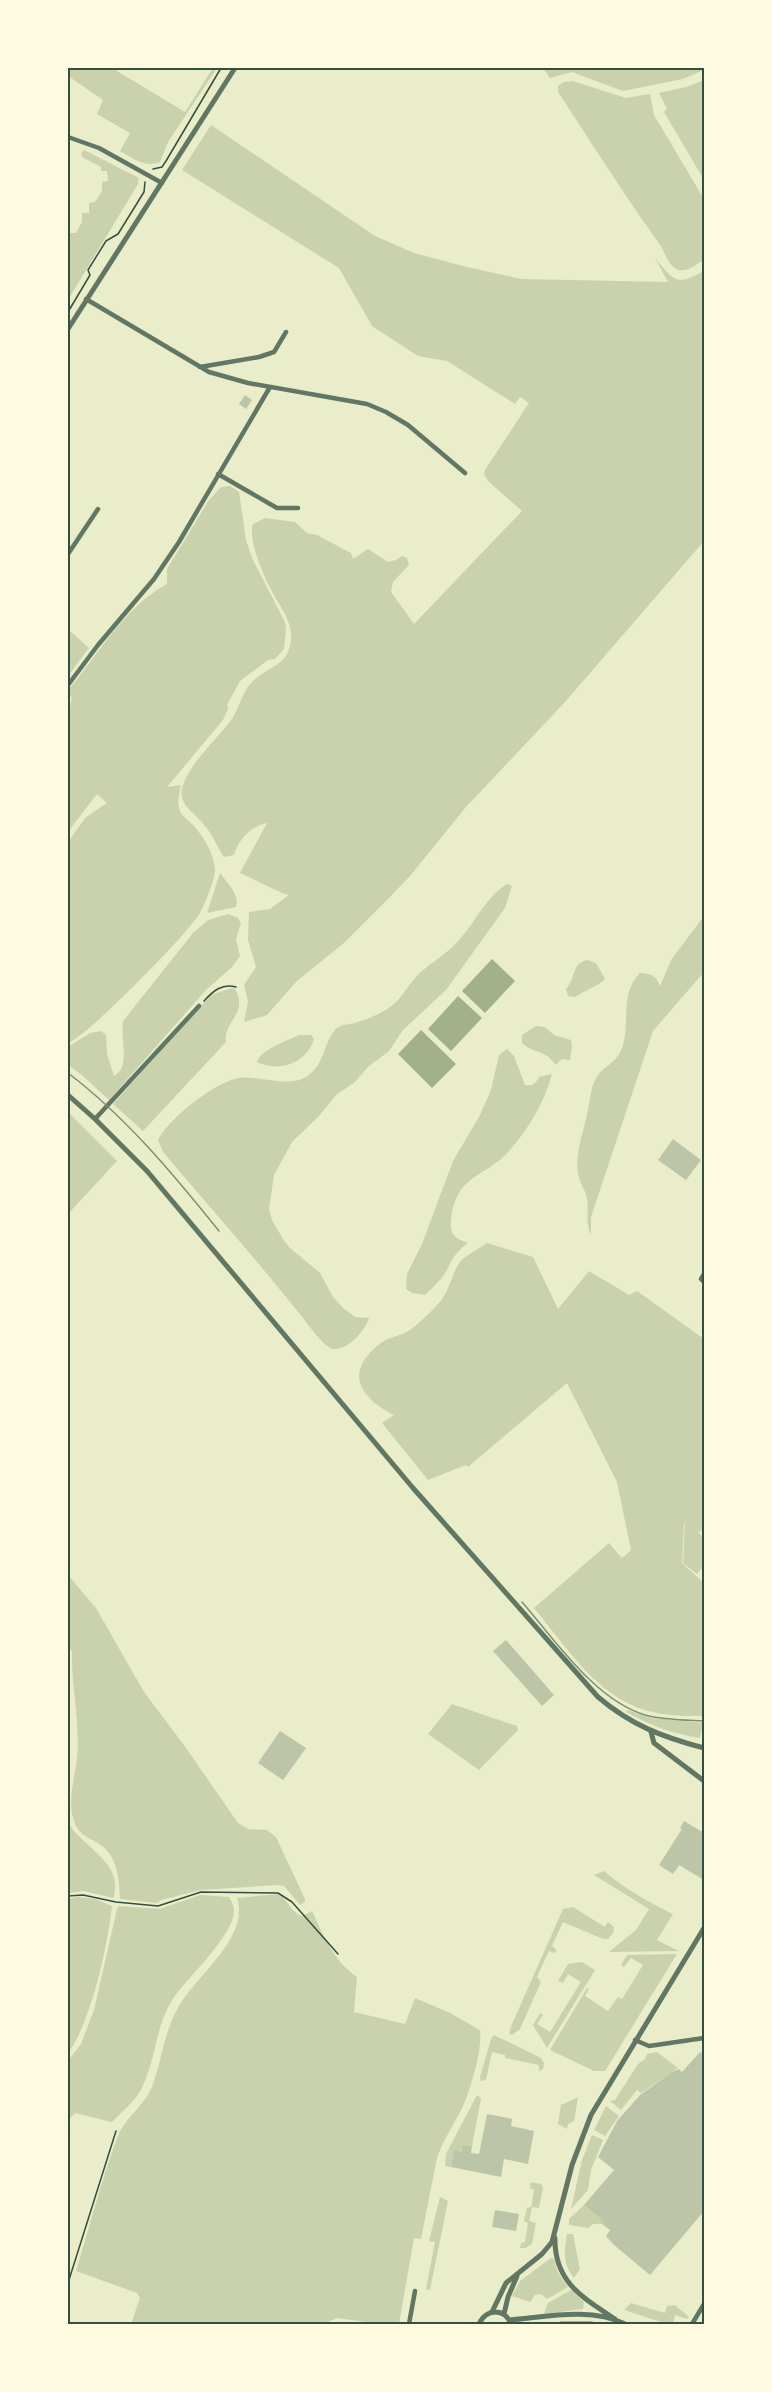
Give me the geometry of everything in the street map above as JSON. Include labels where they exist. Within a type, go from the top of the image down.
[{"type":"street","points":[[68,329],[235,68]]},
{"type":"street","points":[[68,137],[99,148],[162,183]]},
{"type":"street","points":[[86,299],[201,367],[219,375],[270,387],[367,404],[386,412],[408,425],[465,473]]},
{"type":"street","points":[[201,367],[259,357],[274,352],[286,332]]},
{"type":"street","points":[[68,685],[98,645],[154,579],[179,542],[270,387]]},
{"type":"street","points":[[218,474],[277,508],[298,508]]},
{"type":"street","points":[[68,554],[98,508]]},
{"type":"street","points":[[95,1119],[199,1006]]},
{"type":"street","points":[[68,1095],[147,1171],[413,1488],[581,1680],[619,1715],[651,1732],[705,1748]]},
{"type":"street","points":[[705,1274],[701,1279],[705,1282]]},
{"type":"street","points":[[651,1732],[654,1743],[705,1781]]},
{"type":"street","points":[[625,2325],[588,2301],[566,2280],[558,2265],[555,2236],[569,2175],[582,2136],[595,2108],[705,1928]]},
{"type":"street","points":[[635,2040],[649,2046],[705,2038]]},
{"type":"street","points":[[479,2325],[484,2317],[492,2312],[502,2288],[545,2252],[555,2236]]},
{"type":"street","points":[[504,2314],[517,2275]]},
{"type":"street","points":[[409,2325],[415,2291]]},
{"type":"street","points":[[692,2325],[705,2304]]},
{"type":"street","points":[[492,2312],[504,2314],[511,2322],[574,2315],[617,2320]]},
{"type":"street","points":[[561,2325],[592,2325]]},
{"type":"path","points":[[150,169],[162,167],[221,68]]},
{"type":"path","points":[[68,312],[90,275],[88,270],[106,241],[118,234],[144,192],[146,179]]},
{"type":"path","points":[[199,1006],[217,988],[236,987]]},
{"type":"path","points":[[68,1896],[83,1895],[116,1902],[158,1906],[201,1892],[278,1893],[292,1902],[338,1954]]},
{"type":"path","points":[[68,2283],[116,2131]]},
{"type":"shaded area","points":[[68,68],[112,68],[185,112],[213,68],[217,68],[168,142],[160,162],[149,164],[140,162],[120,151],[130,133],[97,114],[103,100],[68,76]]},
{"type":"shaded area","points":[[543,68],[704,68],[704,70],[683,79],[623,91],[572,72],[550,78]]},
{"type":"shaded area","points":[[704,80],[704,180],[664,112],[667,109],[659,93]]},
{"type":"shaded area","points":[[573,81],[626,98],[650,94],[654,115],[704,199],[704,260],[683,270],[676,269],[670,264],[660,245],[558,92],[558,86],[564,82]]},
{"type":"shaded area","points":[[211,125],[375,236],[414,253],[522,279],[668,282],[655,258],[672,277],[677,279],[687,279],[704,271],[704,541],[565,702],[466,807],[410,876],[345,942],[296,982],[267,1015],[244,1022],[248,1002],[244,985],[256,967],[248,940],[249,912],[270,909],[289,895],[240,873],[267,823],[255,827],[246,834],[234,855],[224,857],[208,830],[184,802],[182,789],[192,768],[232,719],[248,687],[282,661],[288,652],[291,637],[289,623],[258,561],[253,540],[253,524],[265,518],[295,522],[307,533],[317,535],[351,553],[353,559],[368,549],[388,562],[402,556],[407,558],[409,565],[393,582],[391,592],[414,624],[522,511],[484,475],[485,470],[529,403],[520,397],[515,404],[447,361],[418,356],[372,326],[339,268],[182,170]]},
{"type":"shaded area","points":[[84,150],[139,178],[138,184],[68,300],[69,233],[76,233],[82,222],[82,213],[89,213],[89,203],[95,202],[102,191],[102,182],[108,181],[107,171],[101,171],[101,167],[82,157],[81,153]]},
{"type":"shaded area","points":[[230,486],[239,492],[246,540],[252,558],[285,622],[284,649],[275,659],[268,660],[240,681],[227,705],[228,709],[223,720],[167,787],[181,785],[178,802],[180,811],[197,829],[214,863],[214,879],[200,912],[175,944],[135,985],[95,1023],[68,1043],[68,842],[85,818],[107,803],[97,794],[70,829],[68,828],[68,718],[72,697],[68,696],[68,690],[125,618],[138,605],[167,584],[167,569],[209,500],[221,487]]},
{"type":"shaded area","points":[[68,629],[89,648],[68,676]]},
{"type":"shaded area","points":[[220,873],[235,893],[236,907],[207,913]]},
{"type":"shaded area","points":[[507,884],[512,886],[505,908],[446,990],[403,1030],[389,1051],[368,1067],[355,1082],[336,1095],[319,1116],[292,1142],[274,1175],[269,1209],[272,1220],[283,1239],[289,1247],[320,1273],[333,1297],[343,1308],[355,1317],[369,1318],[364,1329],[355,1339],[344,1347],[333,1349],[315,1333],[163,1152],[158,1140],[163,1131],[194,1102],[229,1081],[248,1078],[285,1082],[302,1079],[310,1074],[318,1064],[331,1035],[337,1028],[371,1017],[392,1006],[418,975],[456,944],[487,902]]},
{"type":"shaded area","points":[[228,914],[238,918],[241,923],[236,939],[240,956],[232,967],[206,990],[109,1100],[68,1065],[68,1047],[90,1033],[101,1031],[106,1035],[107,1054],[114,1076],[119,1072],[124,1059],[123,1021],[193,933],[208,920]]},
{"type":"shaded area","points":[[704,916],[704,972],[653,1031],[591,1217],[591,1235],[588,1226],[588,1204],[577,1165],[594,1082],[617,1057],[622,1048],[626,1028],[627,1000],[634,981],[640,973],[647,974],[655,977],[660,986],[671,960]]},
{"type":"shaded area","points":[[492,959],[515,981],[485,1013],[462,991]]},
{"type":"shaded area","points":[[587,960],[596,963],[605,979],[575,997],[568,996],[566,989],[576,968]]},
{"type":"shaded area","points":[[235,989],[239,998],[239,1005],[228,1028],[226,1042],[143,1131],[113,1104],[211,995]]},
{"type":"shaded area","points":[[458,996],[482,1018],[451,1051],[428,1029]]},
{"type":"shaded area","points":[[536,1026],[545,1027],[554,1035],[571,1040],[570,1060],[562,1059],[555,1065],[549,1057],[522,1043],[522,1035]]},
{"type":"shaded area","points":[[421,1030],[456,1064],[432,1088],[398,1054]]},
{"type":"shaded area","points":[[299,1035],[311,1035],[314,1039],[299,1060],[283,1066],[257,1062],[268,1050]]},
{"type":"shaded area","points":[[507,1049],[514,1056],[525,1085],[532,1085],[539,1077],[552,1074],[545,1095],[530,1124],[510,1150],[473,1178],[459,1193],[454,1204],[451,1229],[457,1238],[468,1243],[457,1252],[443,1276],[425,1295],[412,1293],[406,1289],[407,1274],[422,1244],[453,1161],[480,1115],[491,1090],[499,1055]]},
{"type":"shaded area","points":[[68,1112],[117,1161],[68,1214]]},
{"type":"shaded area","points":[[487,1243],[533,1257],[558,1309],[589,1271],[629,1295],[637,1291],[704,1339],[704,1529],[698,1532],[704,1538],[704,1566],[697,1574],[683,1563],[685,1524],[689,1521],[684,1524],[682,1563],[704,1583],[704,1716],[652,1712],[627,1703],[611,1693],[583,1668],[534,1608],[609,1543],[622,1558],[631,1550],[617,1482],[567,1383],[468,1467],[466,1465],[428,1480],[382,1423],[394,1415],[364,1392],[359,1373],[369,1353],[388,1339],[410,1330],[424,1318],[444,1296],[460,1262]]},
{"type":"shaded area","points":[[68,1575],[96,1608],[144,1692],[238,1823],[248,1829],[267,1830],[276,1837],[305,1902],[300,1905],[284,1886],[277,1885],[201,1890],[157,1903],[120,1899],[118,1875],[113,1860],[103,1847],[80,1832],[71,1808],[78,1737],[72,1651],[68,1648]]},
{"type":"shaded area","points":[[452,1704],[517,1726],[518,1730],[479,1770],[428,1734]]},
{"type":"shaded area","points":[[628,1710],[652,1718],[704,1723],[704,1732],[701,1731],[700,1738],[671,1731],[635,1717],[626,1712]]},
{"type":"shaded area","points":[[68,1822],[108,1865],[115,1886],[113,1898],[84,1891],[68,1893]]},
{"type":"shaded area","points":[[604,1871],[637,1895],[673,1914],[657,1940],[679,1951],[609,1952],[636,1930],[649,1909],[594,1875]]},
{"type":"shaded area","points":[[278,1894],[302,1916],[312,1911],[335,1956],[357,1977],[354,2012],[405,2024],[415,1998],[450,2013],[480,2030],[478,2056],[466,2099],[437,2158],[421,2239],[414,2238],[399,2324],[337,2318],[323,2324],[131,2324],[140,2298],[137,2293],[76,2271],[112,2153],[121,2130],[149,2094],[170,2025],[179,2006],[220,1955],[236,1927],[239,1913],[237,1898]]},
{"type":"shaded area","points":[[200,1895],[229,1897],[234,1908],[232,1920],[219,1942],[169,2006],[160,2027],[141,2089],[112,2122],[75,2113],[68,2120],[68,2061],[81,2044],[94,2010],[117,1909],[119,1906],[160,1909]]},
{"type":"shaded area","points":[[78,1897],[95,1899],[112,1906],[107,1941],[91,2003],[84,2023],[68,2053],[68,1899]]},
{"type":"shaded area","points":[[573,1907],[605,1927],[608,1922],[614,1927],[613,1933],[608,1939],[603,1939],[563,1922],[552,1946],[557,1950],[554,1953],[549,1951],[537,1977],[541,1982],[520,2029],[512,2035],[509,2033],[512,2024],[563,1909]]},
{"type":"shaded area","points":[[677,1954],[605,2071],[594,2071],[550,2050],[587,1988],[589,1989],[585,1996],[608,2011],[618,1997],[622,1999],[643,1965],[631,1958],[624,1967],[621,1965],[627,1955]]},
{"type":"shaded area","points":[[582,1962],[595,1970],[547,2048],[533,2025],[540,2013],[543,2015],[537,2024],[550,2032],[581,1982],[568,1974],[563,1983],[558,1981],[568,1964]]},
{"type":"shaded area","points":[[494,2035],[541,2058],[544,2063],[543,2069],[539,2071],[539,2065],[505,2058],[505,2055],[492,2052],[486,2080],[481,2081],[480,2077]]},
{"type":"shaded area","points":[[657,2052],[678,2068],[641,2093],[637,2090],[621,2110],[610,2101],[615,2100],[647,2054]]},
{"type":"shaded area","points":[[477,2095],[481,2098],[472,2146],[464,2145],[462,2152],[454,2151],[451,2167],[445,2166],[446,2154]]},
{"type":"shaded area","points":[[578,2097],[574,2121],[568,2124],[567,2129],[558,2124],[561,2105]]},
{"type":"shaded area","points":[[606,2106],[619,2116],[605,2136],[594,2130]]},
{"type":"shaded area","points":[[592,2135],[603,2140],[591,2170],[588,2190],[571,2209],[582,2160]]},
{"type":"shaded area","points":[[531,2182],[541,2184],[543,2188],[539,2208],[532,2207],[529,2221],[536,2223],[532,2244],[520,2248],[521,2243],[525,2242],[528,2223],[524,2221],[527,2208],[531,2207],[534,2190],[530,2188]]},
{"type":"shaded area","points":[[440,2197],[448,2201],[430,2290],[426,2289],[435,2242],[429,2241]]},
{"type":"shaded area","points":[[584,2205],[603,2221],[602,2224],[593,2224],[588,2228],[569,2225],[569,2219]]},
{"type":"shaded area","points":[[567,2234],[573,2234],[580,2269],[574,2278],[565,2258]]},
{"type":"shaded area","points":[[551,2258],[554,2259],[558,2273],[568,2287],[547,2299],[541,2294],[535,2295],[530,2302],[512,2296],[520,2281]]},
{"type":"shaded area","points":[[571,2290],[584,2302],[583,2309],[544,2314],[548,2303]]},
{"type":"shaded area","points":[[631,2303],[665,2313],[667,2306],[675,2305],[689,2317],[687,2319],[675,2315],[673,2324],[667,2324],[624,2310]]},
{"type":"building","points":[[245,395],[252,400],[246,409],[239,404]]},
{"type":"building","points":[[673,1139],[701,1160],[686,1180],[658,1160]]},
{"type":"building","points":[[506,1640],[554,1695],[542,1706],[493,1651]]},
{"type":"building","points":[[280,1731],[306,1748],[283,1780],[258,1763]]},
{"type":"building","points":[[684,1821],[704,1833],[704,1880],[679,1865],[673,1874],[659,1865],[682,1829],[680,1828]]},
{"type":"building","points":[[700,2052],[704,2056],[704,2211],[650,2275],[614,2245],[606,2236],[610,2230],[584,2205],[614,2170],[598,2157],[617,2121],[640,2095],[672,2072],[679,2069],[682,2072]]},
{"type":"building","points":[[487,2114],[512,2119],[511,2126],[534,2131],[528,2164],[504,2159],[501,2177],[451,2167],[454,2150],[462,2152],[463,2145],[472,2146],[471,2153],[479,2154]]},
{"type":"building","points":[[495,2210],[519,2214],[516,2231],[492,2227]]},
{"type":"tram line","points":[[68,1073],[110,1108],[167,1168],[219,1231]]},
{"type":"tram line","points":[[522,1602],[577,1667],[609,1696],[645,1715],[704,1721]]}]
